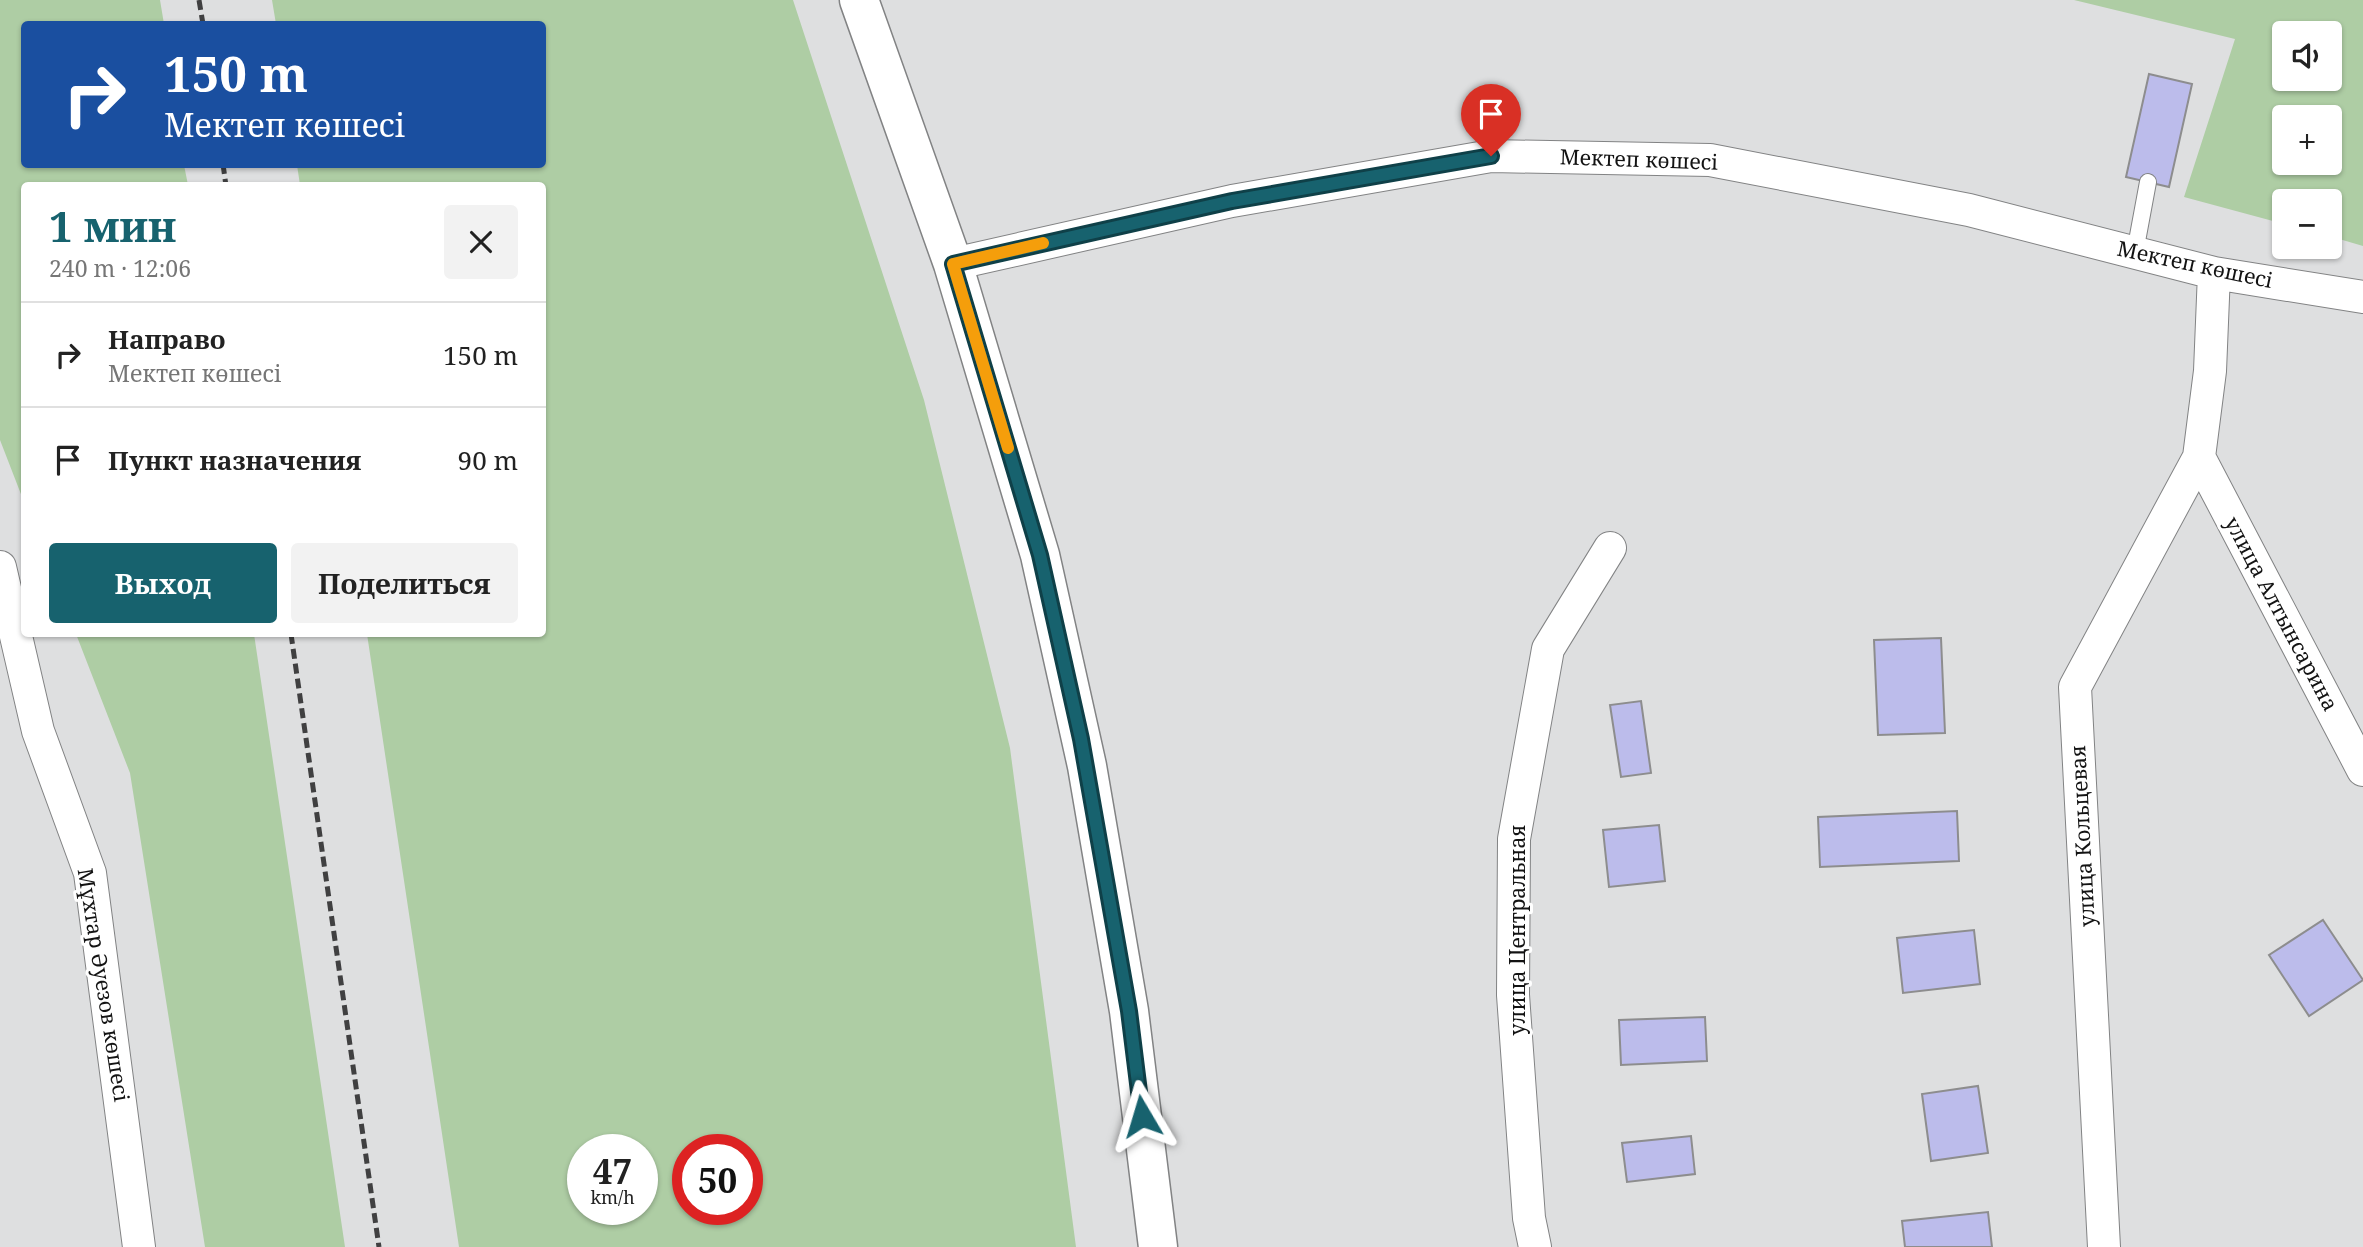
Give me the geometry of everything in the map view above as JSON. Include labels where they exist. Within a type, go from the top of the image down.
[{"type":"main road","points":[[859,0],[953,264],[1040,555],[1087,766],[1129,1011],[1158,1247]]},
{"type":"street","name":"Мектеп көшесі","points":[[953,264],[1232,201],[1491,156],[1710,160],[1969,210],[2214,273],[2363,297]]},
{"type":"street","points":[[2199,457],[2210,371],[2214,273]]},
{"type":"street","name":"улица Алтынсарина","points":[[2199,457],[2363,771]]},
{"type":"street","name":"улица Кольцевая","points":[[2104,1247],[2075,687],[2199,457]]},
{"type":"street","name":"улица Центральная","points":[[1535,1247],[1529,1217],[1513,995],[1514,839],[1548,649],[1610,548]]},
{"type":"street","name":"Мұхтар Әуезов көшесі","points":[[0,566],[38,731],[90,873],[139,1247]]},
{"type":"lane","points":[[2134,252],[2148,182]]},
{"type":"green space","points":[[0,0],[160,0],[164,21],[21,21],[21,168],[185,168],[187,182],[21,182],[21,494],[0,440]]},
{"type":"green space","points":[[272,0],[793,0],[924,400],[1010,748],[1076,1247],[459,1247],[367,637],[546,637],[546,182],[300,182],[297,168],[546,168],[546,21],[276,21]]},
{"type":"green space","points":[[2074,0],[2363,0],[2363,246],[2342,240],[2342,189],[2272,189],[2272,221],[2184,197],[2235,39]]},
{"type":"green space","points":[[77,637],[254,637],[345,1247],[205,1247],[130,773]]},
{"type":"building","points":[[2149,74],[2192,84],[2169,187],[2126,177]]},
{"type":"building","points":[[1941,638],[1945,733],[1878,735],[1874,640]]},
{"type":"building","points":[[1641,701],[1651,773],[1621,777],[1610,705]]},
{"type":"building","points":[[1957,811],[1959,861],[1820,867],[1818,817]]},
{"type":"building","points":[[1659,825],[1665,881],[1609,887],[1603,830]]},
{"type":"building","points":[[2323,920],[2363,980],[2309,1016],[2269,955]]},
{"type":"building","points":[[1974,930],[1980,984],[1903,993],[1897,938]]},
{"type":"building","points":[[1705,1017],[1707,1061],[1621,1065],[1619,1020]]},
{"type":"building","points":[[1978,1086],[1988,1153],[1931,1161],[1922,1094]]},
{"type":"building","points":[[1691,1136],[1695,1174],[1627,1182],[1622,1143]]},
{"type":"building","points":[[1988,1212],[1992,1247],[1905,1247],[1902,1221]]},
{"type":"railway","points":[[199,0],[202,21]]},
{"type":"railway","points":[[224,168],[225,182]]},
{"type":"railway","points":[[291,637],[379,1247]]},
{"type":"slow traffic","points":[[1008,448],[953,264],[1043,243]]},
{"type":"route","points":[[1142,1116],[1129,1011],[1087,766],[1040,555],[953,264],[1232,201],[1491,156]]}]
